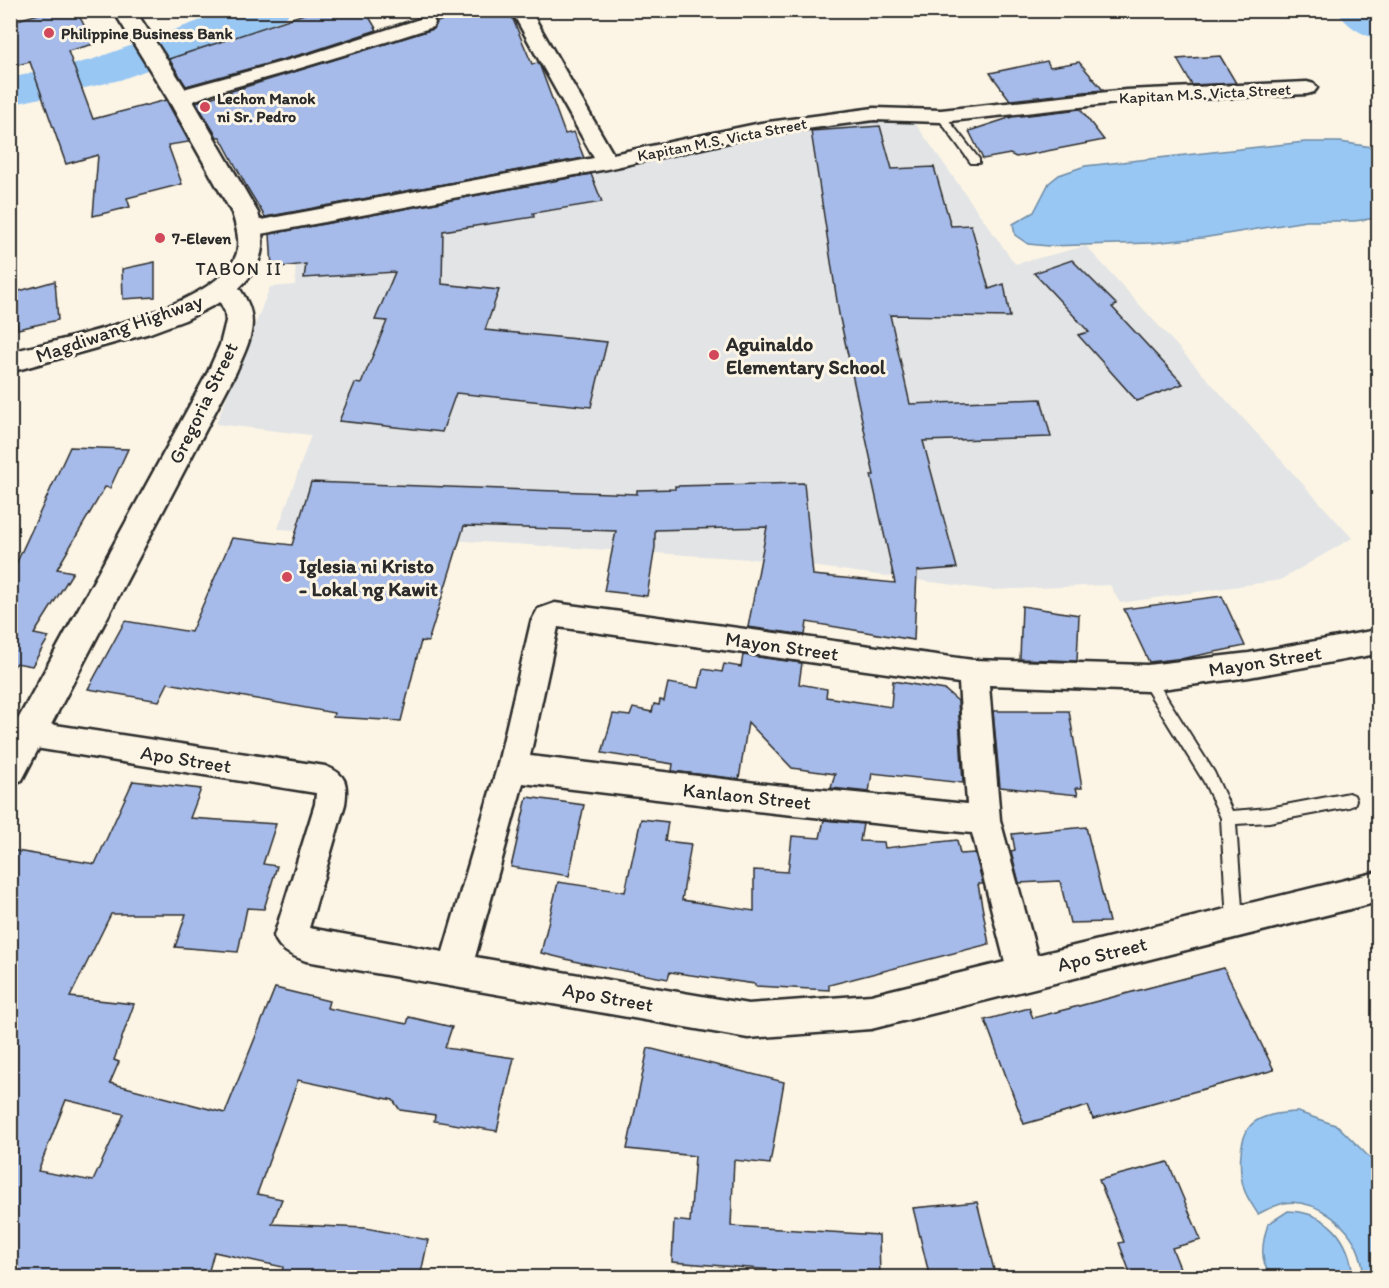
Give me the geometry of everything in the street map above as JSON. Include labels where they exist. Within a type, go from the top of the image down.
[{"type":"main road","points":[[124,10],[180,99],[245,213],[250,229],[250,254],[246,263],[225,288]]},
{"type":"main road","name":"Magdiwang Highway","points":[[10,362],[124,330],[186,309],[225,288]]},
{"type":"main road","name":"Gregoria Street","points":[[10,769],[206,405],[239,328],[240,315],[236,303],[225,288]]},
{"type":"street","points":[[520,10],[607,162]]},
{"type":"street","points":[[180,99],[194,92],[318,58],[426,23]]},
{"type":"street","name":"Kapitan M.S. Victa Street","points":[[250,229],[607,162],[760,129],[874,114],[941,116],[1126,96],[1306,88]]},
{"type":"street","name":"Mayon Street","points":[[455,970],[512,768],[548,617],[555,615],[973,672],[1147,678],[1249,665],[1371,643],[1378,645]]},
{"type":"street","points":[[973,672],[984,820],[1025,973]]},
{"type":"street","name":"Apo Street","points":[[30,734],[325,780],[333,788],[330,804],[290,936],[306,945],[748,1021],[871,1012],[1378,887]]},
{"type":"street","name":"Kanlaon Street","points":[[512,768],[774,799],[984,820]]},
{"type":"lane","points":[[941,116],[975,161]]},
{"type":"lane","points":[[1147,678],[1209,777],[1228,818],[1235,922]]},
{"type":"lane","points":[[1228,818],[1269,815],[1348,800]]},
{"type":"shaded area","name":"Aguinaldo Elementary School","points":[[910,116],[1015,264],[1086,246],[1352,538],[1280,580],[1120,603],[1110,585],[992,590],[766,560],[278,529],[311,435],[216,424],[270,287],[295,285],[297,225],[596,172],[797,127]]},
{"type":"water","points":[[1305,142],[1340,142],[1378,148],[1378,218],[1354,221],[1306,221],[1202,238],[1152,243],[1048,246],[1028,244],[1015,235],[1013,224],[1034,212],[1049,183],[1059,175],[1085,166]]},
{"type":"water","points":[[1298,1112],[1338,1126],[1378,1166],[1378,1277],[1363,1277],[1363,1266],[1357,1247],[1342,1226],[1321,1210],[1309,1205],[1284,1203],[1258,1214],[1247,1196],[1242,1182],[1241,1166],[1243,1140],[1246,1132],[1260,1119]]},
{"type":"water","points":[[1288,1211],[1315,1216],[1334,1230],[1347,1251],[1353,1277],[1271,1277],[1263,1258],[1266,1231],[1268,1224]]},
{"type":"building","points":[[53,10],[76,10],[94,44],[68,51],[93,119],[166,100],[189,142],[168,145],[182,184],[127,198],[130,207],[93,216],[98,155],[66,164],[30,62],[10,67],[10,22]]},
{"type":"building","points":[[316,10],[365,10],[377,30],[310,52],[186,86],[169,59]]},
{"type":"building","points":[[473,10],[509,10],[532,64],[538,63],[540,66],[565,134],[574,132],[584,158],[265,217],[220,137],[217,137],[196,102],[434,29],[437,22]]},
{"type":"building","points":[[1220,56],[1236,83],[1192,85],[1177,59]]},
{"type":"building","points":[[1047,61],[1050,67],[1079,62],[1103,90],[1010,100],[990,73]]},
{"type":"building","points":[[1080,109],[1104,140],[1016,157],[1010,154],[983,159],[969,131],[1012,117]]},
{"type":"building","points":[[880,126],[892,169],[934,167],[951,226],[971,225],[989,289],[1004,284],[1010,317],[890,315],[910,404],[1041,399],[1051,437],[923,441],[957,568],[917,571],[914,640],[807,622],[805,635],[748,627],[767,527],[655,530],[655,547],[647,596],[604,591],[616,531],[464,526],[428,642],[421,641],[401,721],[333,717],[334,713],[168,683],[159,701],[88,689],[125,621],[191,632],[232,538],[292,545],[311,482],[637,494],[637,490],[675,489],[675,486],[804,483],[813,575],[895,583],[839,314],[811,131]]},
{"type":"building","points":[[591,174],[602,202],[533,213],[534,217],[443,231],[442,284],[499,290],[485,330],[607,342],[591,407],[456,393],[442,432],[339,421],[355,383],[361,384],[387,321],[375,320],[395,272],[304,278],[306,264],[272,268],[270,234]]},
{"type":"building","points":[[1072,260],[1117,305],[1112,307],[1183,384],[1137,401],[1078,335],[1089,332],[1034,273]]},
{"type":"building","points":[[155,262],[155,297],[123,299],[122,269]]},
{"type":"building","points":[[55,281],[58,320],[18,329],[12,293]]},
{"type":"building","points":[[70,447],[128,449],[110,488],[105,487],[57,569],[73,572],[34,634],[49,637],[32,666],[16,663],[10,672],[10,577]]},
{"type":"building","points":[[1222,596],[1245,646],[1185,658],[1149,662],[1124,609]]},
{"type":"building","points":[[1022,606],[1079,615],[1077,661],[1020,659]]},
{"type":"building","points":[[743,655],[802,663],[799,684],[827,689],[826,697],[891,707],[893,681],[945,690],[958,701],[963,783],[872,773],[869,792],[831,788],[835,774],[792,768],[748,722],[739,779],[672,771],[673,764],[602,753],[613,714],[630,716],[633,708],[652,712],[654,704],[659,705],[660,700],[664,701],[668,683],[699,688],[703,669],[722,672],[724,664],[741,667]]},
{"type":"building","points":[[993,711],[1069,711],[1082,788],[1076,788],[1078,795],[1000,787]]},
{"type":"building","points":[[133,781],[201,789],[190,818],[276,824],[263,864],[277,866],[264,909],[247,908],[238,952],[175,947],[186,914],[111,914],[70,997],[134,1004],[114,1060],[119,1062],[110,1083],[225,1113],[275,988],[329,1001],[327,1008],[407,1024],[409,1017],[452,1027],[445,1048],[514,1058],[497,1131],[434,1121],[435,1115],[400,1110],[393,1100],[298,1080],[257,1194],[282,1199],[272,1224],[366,1228],[428,1240],[420,1278],[281,1278],[283,1267],[214,1252],[207,1278],[10,1278],[10,850],[95,864]],"holes":[[[66,1100],[124,1114],[93,1181],[38,1171]]]},
{"type":"building","points":[[527,797],[584,805],[569,876],[511,867]]},
{"type":"building","points":[[641,819],[668,822],[665,841],[691,844],[682,900],[754,911],[754,870],[788,872],[792,836],[820,838],[824,820],[863,824],[860,841],[884,842],[885,848],[957,840],[960,854],[975,853],[983,884],[978,884],[989,944],[829,985],[829,990],[755,986],[755,984],[670,972],[668,979],[541,953],[558,882],[625,892]]},
{"type":"building","points":[[1086,827],[1109,922],[1070,923],[1060,881],[1019,883],[1011,851],[1015,850],[1012,834]]},
{"type":"building","points":[[1224,968],[1274,1070],[1093,1119],[1088,1106],[1024,1124],[985,1020],[1029,1008],[1033,1018]]},
{"type":"building","points":[[648,1048],[784,1082],[770,1164],[734,1160],[731,1226],[879,1235],[880,1278],[775,1278],[775,1270],[672,1262],[674,1220],[690,1222],[695,1156],[627,1149]]},
{"type":"building","points":[[1168,1162],[1201,1240],[1172,1248],[1184,1278],[1132,1278],[1119,1243],[1124,1242],[1099,1180]]},
{"type":"building","points":[[977,1202],[996,1278],[930,1278],[913,1208]]},
{"type":"waterway","points":[[10,92],[104,71],[270,10]]},
{"type":"waterway","points":[[1357,10],[1378,26]]},
{"type":"place","name":"Philippine Business Bank","points":[[49,33]]},
{"type":"place","name":"Lechon Manok ni Sr. Pedro","points":[[205,107]]},
{"type":"place","name":"7-Eleven","points":[[160,238]]},
{"type":"place","name":"Aguinaldo Elementary School","points":[[714,355]]},
{"type":"place","name":"Iglesia ni Kristo - Lokal ng Kawit","points":[[287,577]]},
{"type":"district","name":"TABON II","points":[[239,269]]}]
